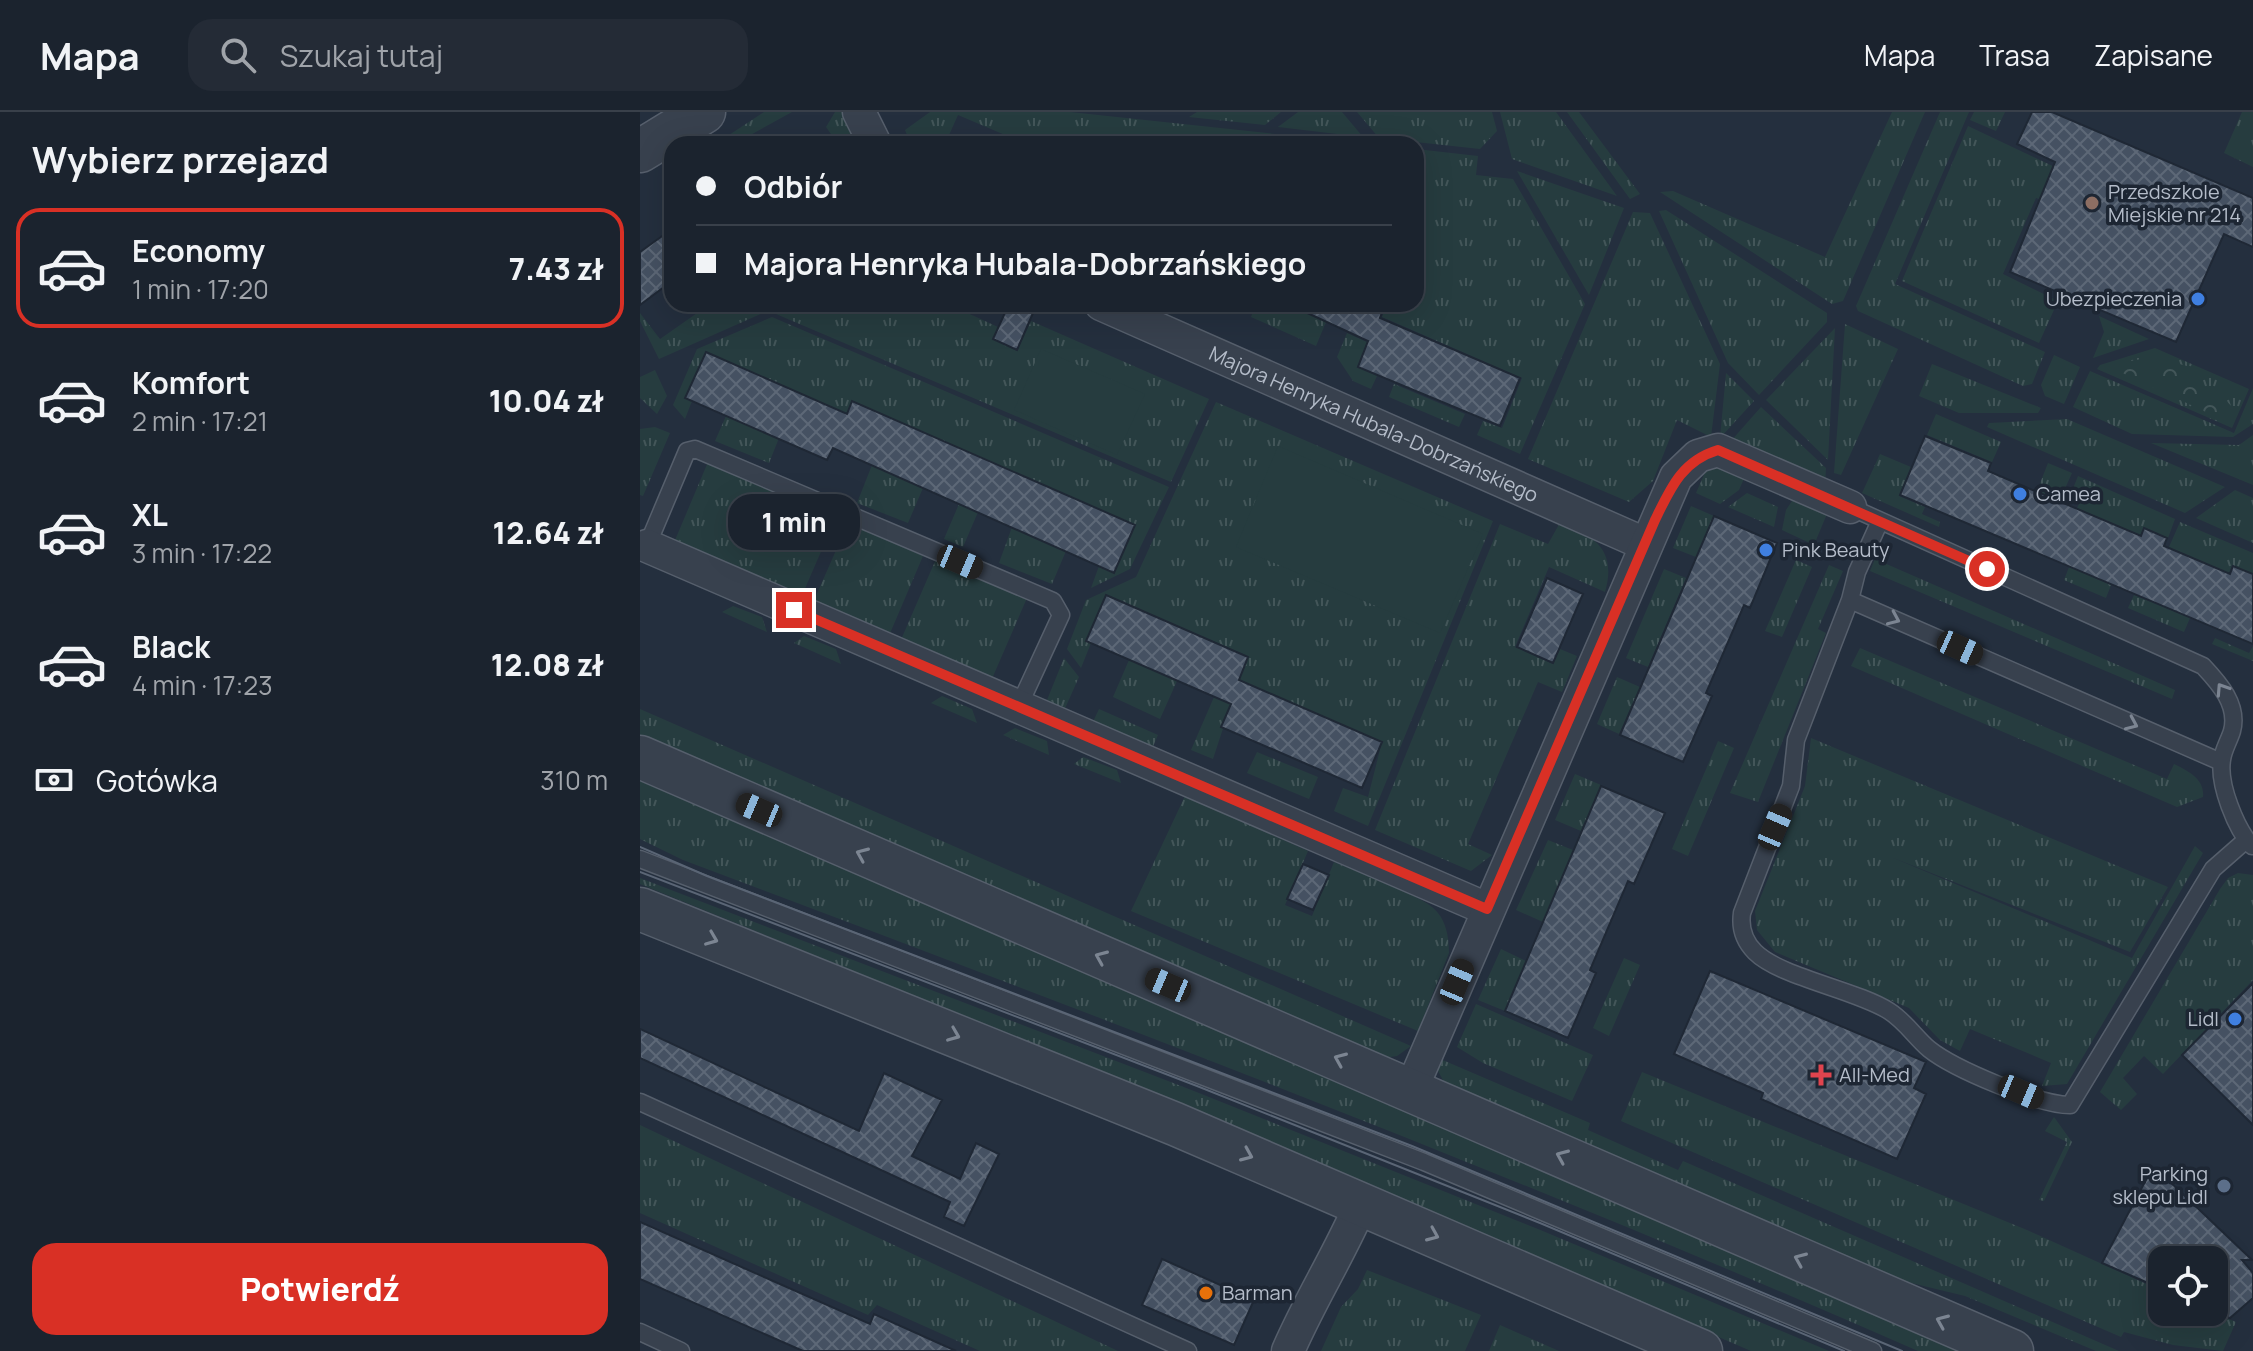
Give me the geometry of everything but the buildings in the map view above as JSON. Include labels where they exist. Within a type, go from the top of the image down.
[{"type":"street","points":[[665,136],[704,112]]},
{"type":"street","points":[[859,112],[871,136]]},
{"type":"street","points":[[640,151],[664,136]]},
{"type":"street","name":"Majora Henryka Hubala-Dobrzańskiego","points":[[1119,312],[1645,544]]},
{"type":"street","points":[[1411,1090],[1676,477],[1698,456],[1718,450],[1850,507]]},
{"type":"street","points":[[647,546],[1487,909]]},
{"type":"street","points":[[640,757],[2012,1351]]},
{"type":"street","points":[[640,909],[1120,1101],[1701,1351]]},
{"type":"street","points":[[1288,1351],[1315,1290],[1341,1249],[1361,1204]]},
{"type":"lane","points":[[647,546],[687,451],[695,449],[1053,601],[1061,615],[1018,708]]},
{"type":"lane","points":[[1850,507],[2203,666],[2221,685],[2230,701],[2233,729],[2221,762],[2232,814],[2250,844],[2213,869],[2070,1105],[2044,1102],[1963,1067],[1929,1048],[1888,1010],[1766,960],[1747,941],[1740,926],[1742,913],[1791,786],[1796,740],[1850,600],[1857,572],[1880,521]]},
{"type":"lane","points":[[1850,600],[2221,762]]},
{"type":"lane","points":[[640,859],[1424,1162],[1873,1351]]},
{"type":"lane","points":[[640,1102],[1188,1351]]},
{"type":"lane","points":[[640,1332],[681,1351]]},
{"type":"green space","points":[[764,112],[792,112],[748,136],[729,135]]},
{"type":"green space","points":[[835,112],[845,112],[858,136],[832,136],[826,127]]},
{"type":"green space","points":[[930,112],[1070,112],[1294,136],[1007,136],[958,115],[949,136],[908,136],[905,130]]},
{"type":"green space","points":[[1197,112],[1281,112],[1265,125],[1189,117]]},
{"type":"green space","points":[[1298,112],[1342,112],[1362,136],[1354,136],[1278,127]]},
{"type":"green space","points":[[1357,112],[1492,112],[1497,131],[1480,149],[1424,143],[1424,136],[1377,136]]},
{"type":"green space","points":[[1500,112],[1556,112],[1617,196],[1512,159]]},
{"type":"green space","points":[[1567,112],[1579,112],[1640,194],[1630,199]]},
{"type":"green space","points":[[1892,112],[1925,112],[1843,301],[1832,304],[1660,192],[1673,191],[1825,257]]},
{"type":"green space","points":[[1940,112],[1969,112],[1895,284],[2045,352],[2032,384],[2023,386],[1858,311],[1856,306]]},
{"type":"green space","points":[[1974,112],[2005,112],[1996,131],[1970,120]]},
{"type":"green space","points":[[2242,112],[2253,112],[2253,167],[2224,153]]},
{"type":"green space","points":[[1968,126],[2061,170],[2048,202],[2036,198],[2003,274],[2058,301],[2039,343],[1902,281]]},
{"type":"green space","points":[[1424,150],[1478,156],[1476,175],[1513,179],[1585,304],[1520,454],[1477,435],[1483,421],[1502,428],[1522,378],[1382,317],[1384,312],[1424,312]]},
{"type":"green space","points":[[1517,171],[1624,208],[1589,295]]},
{"type":"green space","points":[[1666,210],[1827,313],[1827,322],[1759,395],[1728,363],[1659,211]]},
{"type":"green space","points":[[1633,212],[1650,213],[1720,364],[1711,437],[1677,420],[1653,481],[1629,502],[1528,459]]},
{"type":"green space","points":[[699,312],[765,312],[659,359],[640,321],[640,313],[660,339]]},
{"type":"green space","points":[[965,312],[998,327],[993,339],[1017,351],[1031,321],[1209,399],[1171,482],[776,314]]},
{"type":"green space","points":[[1253,312],[1303,312],[1326,322],[1316,346],[1251,317]]},
{"type":"green space","points":[[2099,316],[2149,339],[2093,358],[2104,332]]},
{"type":"green space","points":[[772,317],[1169,487],[1130,569],[1091,588],[1099,566],[1115,572],[1134,525],[853,401],[847,414],[706,352],[686,397],[692,401],[685,419],[673,405],[697,349]]},
{"type":"green space","points":[[1845,324],[1898,349],[1841,475],[1834,473]]},
{"type":"green space","points":[[1835,328],[1828,460],[1766,400]]},
{"type":"green space","points":[[1347,333],[1367,342],[1357,367],[1377,376],[1371,389],[1353,381],[1337,357]]},
{"type":"green space","points":[[2155,348],[2249,389],[2232,428],[2097,369],[2100,365]]},
{"type":"green space","points":[[1041,349],[1145,394],[1117,455],[1014,410]]},
{"type":"green space","points":[[2054,355],[2080,367],[2064,404],[2045,396],[2041,385]]},
{"type":"green space","points":[[2151,357],[2187,366],[2199,381],[2235,411],[2223,420],[2116,370],[2121,363]]},
{"type":"green space","points":[[1932,364],[2041,408],[2038,413],[1959,413],[1919,396]]},
{"type":"green space","points":[[655,370],[667,396],[657,414],[640,398],[640,377]]},
{"type":"green space","points":[[2090,371],[2234,433],[2253,388],[2253,424],[2233,437],[2132,434],[2073,407]]},
{"type":"green space","points":[[1726,373],[1754,401],[1720,438]]},
{"type":"green space","points":[[1394,384],[1465,414],[1459,427],[1389,397]]},
{"type":"green space","points":[[1216,402],[1493,521],[1368,826],[1334,811],[1343,788],[1368,797],[1382,742],[1239,680],[1248,656],[1106,595],[1086,641],[1091,643],[1081,668],[1067,649],[1086,600],[1136,577]]},
{"type":"green space","points":[[1761,407],[1826,468],[1825,485],[1730,442]]},
{"type":"green space","points":[[1936,414],[2001,442],[1992,462],[1927,435]]},
{"type":"green space","points":[[726,416],[779,438],[769,463],[715,441]]},
{"type":"green space","points":[[2067,419],[2225,487],[2185,513],[1987,427],[1989,423]]},
{"type":"green space","points":[[655,427],[670,433],[643,496],[640,495],[640,429]]},
{"type":"green space","points":[[2253,435],[2253,485],[2151,443],[2239,445]]},
{"type":"green space","points":[[1278,446],[1483,534],[1440,633],[1236,547]]},
{"type":"green space","points":[[1880,454],[1911,467],[1899,496],[1925,507],[1922,514],[1940,522],[1939,527],[1862,493]]},
{"type":"green space","points":[[708,462],[836,517],[800,600],[673,545]]},
{"type":"green space","points":[[2048,463],[2072,473],[2063,493],[2056,490],[2053,498],[2037,491]]},
{"type":"green space","points":[[872,465],[923,488],[908,523],[857,503]]},
{"type":"green space","points":[[1722,467],[1746,474],[1739,490],[1720,504],[1696,493],[1706,470]]},
{"type":"green space","points":[[2078,476],[2175,519],[2168,538],[2144,527],[2140,535],[2077,508],[2081,500],[2070,496]]},
{"type":"green space","points":[[2235,490],[2253,498],[2253,543],[2196,518]]},
{"type":"green space","points":[[1747,493],[1778,507],[1774,527],[1728,507]]},
{"type":"green space","points":[[1796,495],[1829,509],[1814,545],[1782,530],[1786,510]]},
{"type":"green space","points":[[959,504],[978,512],[963,547],[944,539]]},
{"type":"green space","points":[[1691,506],[1714,516],[1696,557],[1673,548]]},
{"type":"green space","points":[[1561,521],[1593,539],[1605,555],[1608,578],[1605,592],[1549,567],[1515,647],[1553,664],[1560,649],[1577,656],[1562,692],[1538,682],[1468,844],[1492,855],[1471,871],[1375,830],[1500,524],[1548,544]]},
{"type":"green space","points":[[2180,522],[2253,553],[2253,574],[2232,565],[2229,573],[2169,547]]},
{"type":"green space","points":[[848,523],[923,556],[888,638],[812,605]]},
{"type":"green space","points":[[1012,527],[1066,551],[1052,584],[999,563]]},
{"type":"green space","points":[[936,559],[1027,598],[991,681],[900,642]]},
{"type":"green space","points":[[1875,559],[2175,690],[2172,699],[1870,571]]},
{"type":"green space","points":[[1796,560],[1812,567],[1782,637],[1765,631]]},
{"type":"green space","points":[[1829,565],[1843,571],[1818,629],[1826,633],[1758,802],[1730,793]]},
{"type":"green space","points":[[2069,567],[2111,585],[2106,598],[2064,580]]},
{"type":"green space","points":[[1664,569],[1686,578],[1648,667],[1626,658]]},
{"type":"green space","points":[[2134,595],[2190,618],[2184,632],[2128,608]]},
{"type":"green space","points":[[733,606],[762,617],[767,632],[722,612]]},
{"type":"green space","points":[[804,636],[836,649],[841,664],[794,643]]},
{"type":"green space","points":[[2215,638],[2249,653],[2253,646],[2253,661],[2212,644]]},
{"type":"green space","points":[[1860,648],[2167,779],[2174,764],[2198,780],[2203,797],[2177,807],[1851,666]]},
{"type":"green space","points":[[1064,658],[1079,677],[1063,713],[1045,705]]},
{"type":"green space","points":[[1129,660],[1177,681],[1160,719],[1113,697]]},
{"type":"green space","points":[[1617,677],[1640,687],[1619,734],[1597,724]]},
{"type":"green space","points":[[942,696],[972,709],[977,723],[931,703]]},
{"type":"green space","points":[[1214,697],[1231,704],[1213,759],[1191,750]]},
{"type":"green space","points":[[640,709],[1411,1046],[1397,1056],[1383,1058],[640,737]]},
{"type":"green space","points":[[1099,709],[1158,735],[1151,751],[1091,726]]},
{"type":"green space","points":[[1015,728],[1047,741],[1049,755],[1003,735]]},
{"type":"green space","points":[[1811,738],[2168,887],[2130,952],[1891,857],[2132,958],[2195,846],[2203,853],[2067,1084],[2042,1086],[2051,1063],[1970,1029],[1960,1051],[1940,1040],[1909,1008],[1775,952],[1757,930],[1755,911],[1805,786]]},
{"type":"green space","points":[[1718,741],[1734,748],[1688,856],[1672,849]]},
{"type":"green space","points":[[1257,752],[1318,777],[1309,799],[1247,773]]},
{"type":"green space","points":[[1083,757],[1117,770],[1121,783],[1074,764]]},
{"type":"green space","points":[[1575,774],[1601,785],[1581,831],[1555,820]]},
{"type":"green space","points":[[640,781],[1962,1351],[1918,1351],[1458,1159],[1149,1037],[683,860],[640,839]]},
{"type":"green space","points":[[1185,796],[1308,851],[1285,905],[1312,916],[1334,862],[1413,895],[1437,911],[1446,928],[1449,953],[1418,1031],[1131,911]]},
{"type":"green space","points":[[1548,840],[1573,850],[1543,922],[1516,910]]},
{"type":"green space","points":[[2238,873],[2253,875],[2253,980],[2163,1074],[2144,1056],[2123,1078],[2137,1094],[2121,1110],[2100,1092],[2220,889],[2228,878]]},
{"type":"green space","points":[[640,878],[1194,1091],[1538,1229],[1829,1351],[1751,1351],[1187,1107],[640,884]]},
{"type":"green space","points":[[1501,949],[1526,961],[1505,1011],[1478,1000]]},
{"type":"green space","points":[[1624,958],[1640,965],[1609,1036],[1593,1028]]},
{"type":"green space","points":[[1476,1004],[1593,1055],[1572,1101],[1483,1063],[1457,1047]]},
{"type":"green space","points":[[1438,1058],[1590,1123],[1588,1130],[1678,1170],[1683,1161],[2119,1351],[2096,1351],[1965,1296],[1899,1280],[1445,1084],[1437,1069]]},
{"type":"green space","points":[[1642,1072],[2027,1230],[2148,1285],[2148,1326],[2228,1326],[2228,1319],[2236,1322],[2223,1351],[2173,1345],[2124,1332],[2121,1337],[1621,1121]]},
{"type":"green space","points":[[2054,1117],[2072,1142],[2044,1201],[2039,1200],[2067,1142],[2045,1131]]},
{"type":"green space","points":[[640,1125],[1118,1351],[980,1351],[877,1305],[868,1315],[640,1213]]},
{"type":"green space","points":[[1367,1270],[1481,1315],[1465,1351],[1321,1351],[1341,1307],[1358,1289]]},
{"type":"green space","points":[[1500,1325],[1559,1351],[1489,1351]]},
{"type":"tram line","points":[[640,847],[707,876],[1412,1146],[1902,1351]]},
{"type":"tram line","points":[[640,872],[1197,1086],[1540,1223],[1844,1351]]},
{"type":"place","name":"Przedszkole Miejskie nr 214","points":[[2092,203]]},
{"type":"place","name":"Ubezpieczenia","points":[[2198,299]]},
{"type":"place","name":"Camea","points":[[2020,494]]},
{"type":"place","name":"Pink Beauty","points":[[1766,550]]},
{"type":"place","name":"Lidl","points":[[2235,1019]]},
{"type":"place","name":"All-Med","points":[[1821,1075]]},
{"type":"place","name":"Parking sklepu Lidl","points":[[2224,1186]]},
{"type":"place","name":"Barman","points":[[1206,1293]]},
{"type":"route","points":[[794,610],[1487,909],[1655,520],[1676,477],[1698,456],[1718,450],[1987,569]]}]
